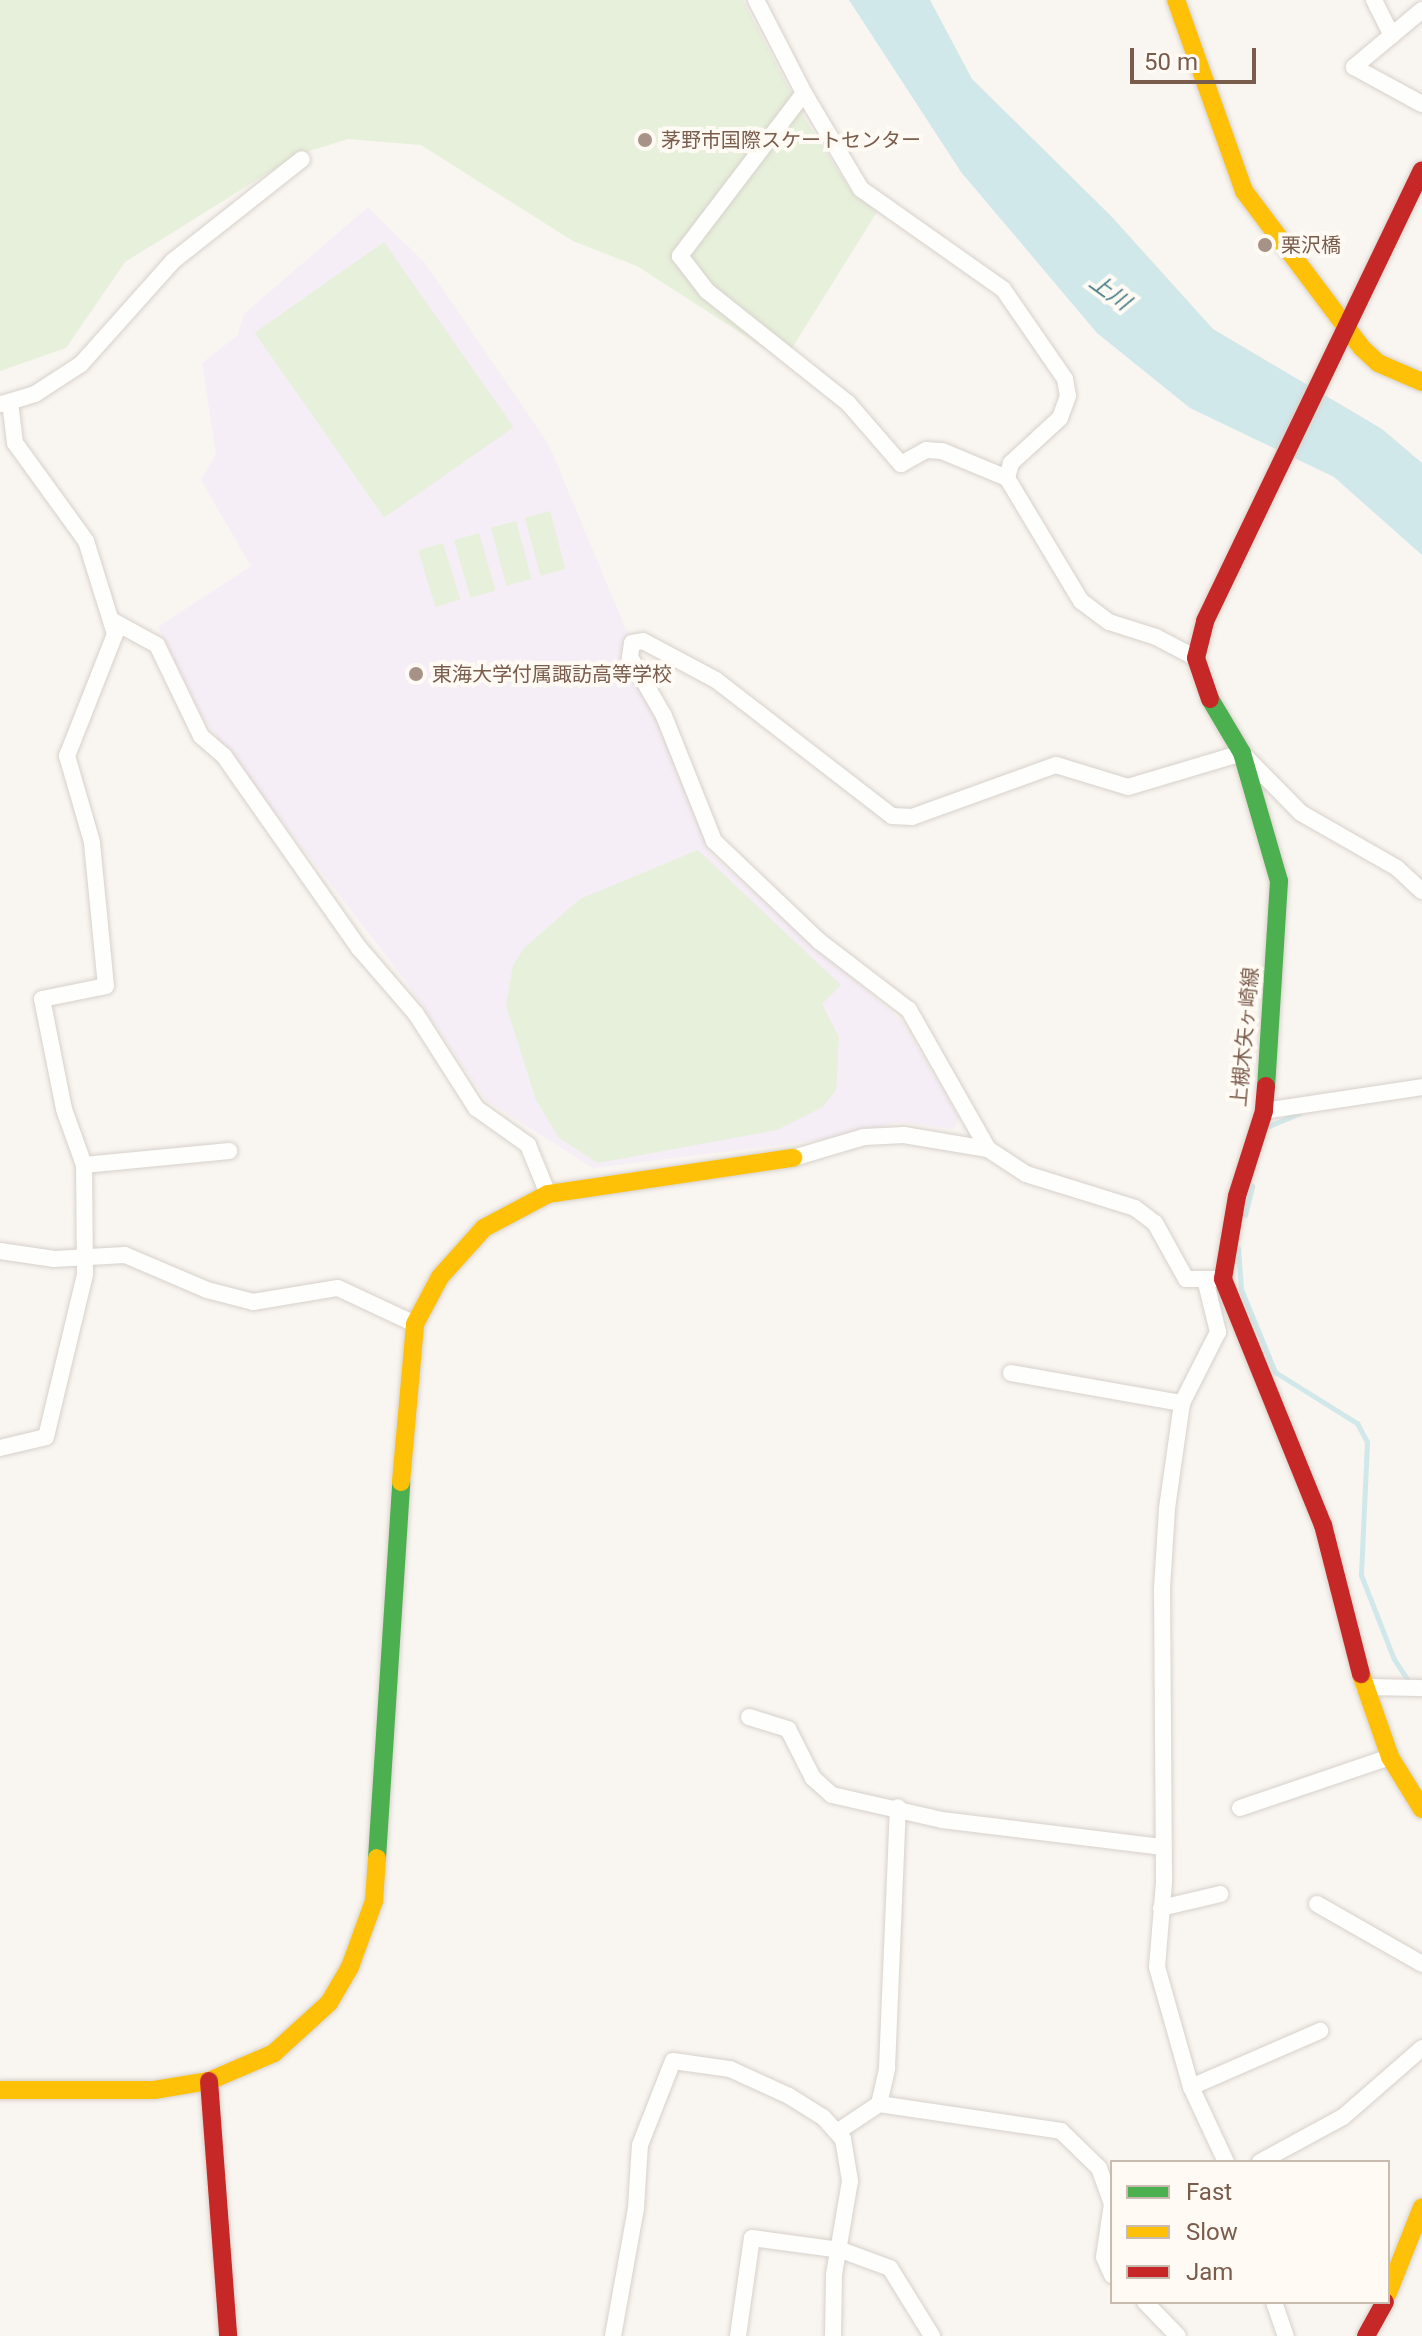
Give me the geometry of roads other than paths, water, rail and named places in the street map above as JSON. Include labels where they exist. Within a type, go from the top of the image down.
[{"type":"main road","points":[[1176,0],[1244,191],[1378,363],[1422,382]]},
{"type":"main road","points":[[1196,658],[1205,621],[1422,170]]},
{"type":"main road","name":"上槻木矢ヶ崎線","points":[[1196,658],[1202,684],[1242,753],[1279,881],[1264,1111],[1214,1279]]},
{"type":"main road","points":[[0,2090],[154,2090],[209,2081],[274,2053],[329,2003],[350,1967],[374,1901],[405,1390],[415,1324],[440,1277],[484,1228],[548,1194],[793,1158]]},
{"type":"main road","points":[[1214,1279],[1323,1525],[1364,1687],[1390,1757],[1422,1809]]},
{"type":"main road","points":[[209,2081],[228,2336]]},
{"type":"main road","points":[[1390,2288],[1422,2207]]},
{"type":"main road","points":[[1366,2336],[1384,2304]]},
{"type":"street","points":[[756,0],[804,93],[861,189],[1003,289],[1065,379],[1068,396],[1060,418],[1011,463],[1007,478]]},
{"type":"street","points":[[1374,0],[1392,36]]},
{"type":"street","points":[[1422,10],[1354,67],[1422,104]]},
{"type":"street","points":[[804,93],[680,256],[707,291],[848,403],[901,464],[926,450],[942,451],[1007,478],[1081,601],[1109,622],[1156,637],[1196,658]]},
{"type":"street","points":[[0,1448],[46,1437],[77,1326],[84,1259],[84,1165],[64,1109],[42,999],[106,986],[92,842],[67,756],[115,634],[86,541],[15,443],[5,404],[81,364],[173,261],[302,159]]},
{"type":"street","points":[[113,621],[157,645],[201,736],[224,756],[359,948],[416,1014],[476,1108],[528,1145],[548,1194]]},
{"type":"street","points":[[988,1149],[909,1010],[819,941],[714,841],[664,716],[630,657],[632,643],[643,641],[716,680],[892,816],[912,817],[1056,765],[1128,787],[1242,753],[1301,813],[1397,868],[1422,891]]},
{"type":"street","points":[[1264,1111],[1422,1087]]},
{"type":"street","points":[[793,1158],[864,1137],[904,1135],[988,1149],[1026,1174],[1135,1208],[1155,1223],[1186,1279],[1214,1279],[1216,1343],[1182,1403],[1162,1589],[1161,1908],[1157,1967],[1191,2087],[1221,2160]]},
{"type":"street","points":[[84,1165],[229,1151]]},
{"type":"street","points":[[0,1251],[84,1259],[142,1258],[207,1290],[253,1302],[338,1288],[352,1291],[415,1324]]},
{"type":"street","points":[[1011,1373],[1182,1403]]},
{"type":"street","points":[[1364,1687],[1422,1688]]},
{"type":"street","points":[[749,1717],[788,1729],[813,1778],[832,1795],[898,1807],[942,1820],[1161,1847]]},
{"type":"street","points":[[1240,1808],[1390,1757]]},
{"type":"street","points":[[879,2104],[887,2068],[894,1960],[898,1807]]},
{"type":"street","points":[[1161,1908],[1220,1894]]},
{"type":"street","points":[[1317,1904],[1422,1964]]},
{"type":"street","points":[[1191,2087],[1320,2031]]},
{"type":"street","points":[[1264,2160],[1343,2117],[1422,2048]]},
{"type":"street","points":[[613,2336],[636,2208],[640,2145],[673,2061],[730,2069],[789,2096],[843,2139],[850,2181],[841,2250],[834,2275],[833,2336]]},
{"type":"street","points":[[837,2132],[879,2104],[1061,2131],[1099,2168],[1110,2198]]},
{"type":"street","points":[[1110,2217],[1104,2257],[1110,2270]]},
{"type":"street","points":[[738,2336],[752,2238],[841,2250],[890,2268],[932,2336]]},
{"type":"street","points":[[1147,2304],[1178,2336]]},
{"type":"street","points":[[1275,2304],[1286,2336]]},
{"type":"water","name":"上川","points":[[849,0],[930,0],[972,79],[1112,217],[1213,329],[1382,429],[1422,463],[1422,555],[1334,477],[1190,408],[1097,333],[961,172]]},
{"type":"waterway","points":[[1269,1126],[1299,1113]]},
{"type":"waterway","points":[[1245,1215],[1252,1186]]},
{"type":"waterway","points":[[1238,1248],[1241,1289],[1275,1372],[1357,1423],[1367,1442],[1361,1575],[1394,1659],[1410,1684]]},
{"type":"place","name":"茅野市国際スケートセンター","points":[[645,140]]},
{"type":"place","name":"栗沢橋","points":[[1265,245]]},
{"type":"place","name":"東海大学付属諏訪高等学校","points":[[416,674]]}]
